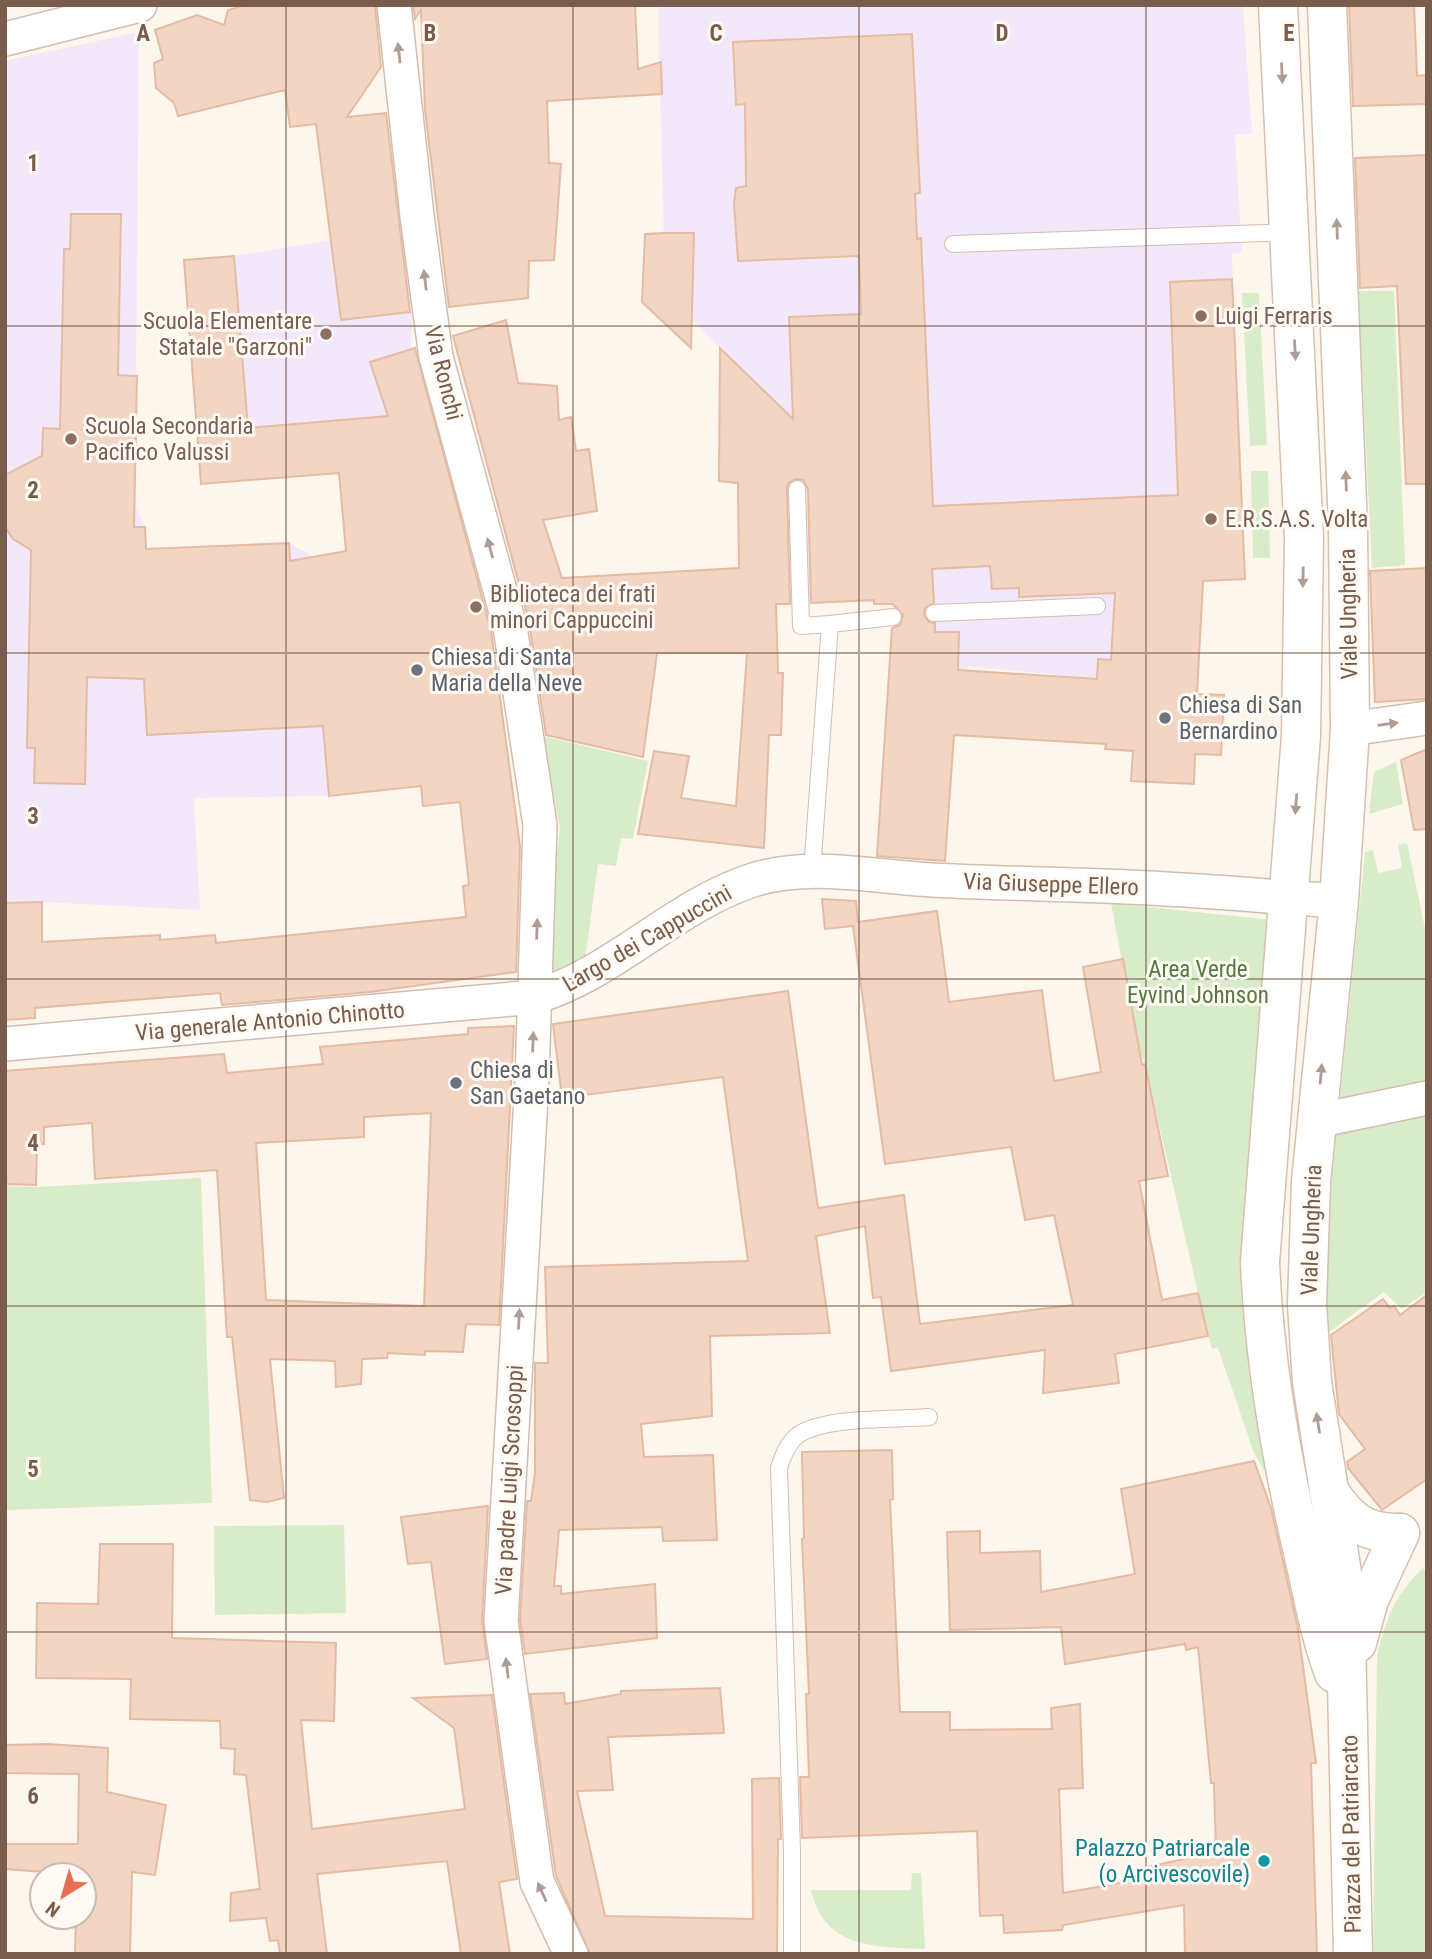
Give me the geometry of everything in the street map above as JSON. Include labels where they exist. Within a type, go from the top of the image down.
[{"type":"street","points":[[5,39],[140,5]]},
{"type":"street","name":"Via Ronchi","points":[[394,5],[416,216],[436,357],[510,627],[526,735]]},
{"type":"street","name":"Viale Ungheria","points":[[1278,5],[1304,540],[1301,736],[1290,898],[1269,1119],[1260,1262],[1263,1337],[1271,1399],[1303,1550]]},
{"type":"street","name":"Viale Ungheria","points":[[1327,5],[1348,528],[1350,729],[1339,901],[1317,1121],[1307,1304],[1312,1382],[1343,1574]]},
{"type":"street","points":[[1292,288],[1339,285]]},
{"type":"street","points":[[1350,729],[1427,718]]},
{"type":"street","name":"Largo dei Cappuccini","points":[[526,735],[540,825],[535,997],[580,980],[688,909],[722,892],[755,880],[812,871]]},
{"type":"street","name":"Via Giuseppe Ellero","points":[[812,871],[934,880],[1220,891],[1290,898]]},
{"type":"street","points":[[1290,898],[1339,901]]},
{"type":"street","name":"Via generale Antonio Chinotto","points":[[5,1044],[535,997]]},
{"type":"street","name":"Via padre Luigi Scrosoppi","points":[[535,997],[501,1622],[537,1882],[571,1954]]},
{"type":"street","points":[[1317,1121],[1427,1098]]},
{"type":"street","points":[[1329,1491],[1350,1519],[1360,1527],[1384,1534],[1413,1523]]},
{"type":"street","points":[[1303,1550],[1323,1558],[1343,1574],[1413,1523]]},
{"type":"street","points":[[1342,1683],[1369,1600],[1413,1523]]},
{"type":"street","name":"Piazza del Patriarcato","points":[[1303,1550],[1342,1683]]},
{"type":"street","name":"Piazza del Patriarcato","points":[[1343,1574],[1342,1683],[1353,1954]]},
{"type":"lane","points":[[953,244],[1290,232]]},
{"type":"lane","points":[[797,489],[801,626],[893,617]]},
{"type":"lane","points":[[934,613],[1097,606]]},
{"type":"lane","points":[[812,871],[830,624]]},
{"type":"lane","points":[[792,1954],[792,1850],[779,1468],[786,1449],[796,1437],[813,1427],[929,1417]]},
{"type":"shaded area","points":[[658,5],[1243,5],[1252,133],[1235,135],[1242,252],[1232,254],[1245,579],[1203,581],[1111,660],[1098,659],[1097,679],[968,666],[969,680],[957,679],[959,632],[895,628],[892,604],[776,598],[765,392],[684,312],[665,283]]},
{"type":"shaded area","name":"Scuola Secondaria Pacifico Valussi","points":[[139,32],[135,503],[145,527],[146,549],[289,543],[314,557],[329,796],[194,798],[200,910],[42,902],[5,903],[5,61]]},
{"type":"shaded area","name":"Scuola Elementare Statale \"Garzoni\"","points":[[331,240],[341,320],[412,311],[411,349],[370,362],[388,416],[248,428],[234,256]]},
{"type":"green space","points":[[1358,291],[1394,291],[1405,565],[1372,568]]},
{"type":"green space","points":[[1242,293],[1259,293],[1267,445],[1250,446]]},
{"type":"green space","points":[[1251,471],[1268,471],[1270,558],[1253,558]]},
{"type":"green space","points":[[543,736],[648,761],[633,839],[621,838],[616,866],[598,864],[584,967],[542,981],[560,828]]},
{"type":"green space","points":[[1396,762],[1403,804],[1369,814],[1374,772]]},
{"type":"green space","points":[[1407,843],[1427,938],[1427,1085],[1340,1100],[1365,852],[1373,850],[1378,873],[1402,868],[1398,845]]},
{"type":"green space","name":"Area Verde Eyvind Johnson","points":[[1111,903],[1273,920],[1245,1321],[1266,1474],[1254,1453],[1218,1348],[1212,1349],[1208,1336],[1145,1064],[1138,1047]]},
{"type":"green space","points":[[1427,1104],[1427,1292],[1402,1309],[1384,1292],[1326,1334],[1321,1231],[1326,1124]]},
{"type":"green space","points":[[201,1178],[212,1503],[5,1510],[5,1186],[36,1187]]},
{"type":"green space","points":[[344,1525],[346,1613],[215,1615],[214,1526]]},
{"type":"green space","points":[[1423,1568],[1427,1573],[1427,1954],[1373,1954],[1377,1656],[1393,1608],[1406,1587]]},
{"type":"green space","points":[[912,1873],[921,1873],[925,1949],[871,1945],[840,1934],[827,1924],[811,1890],[911,1890]]},
{"type":"building","points":[[246,5],[375,5],[381,67],[347,117],[386,113],[410,312],[341,320],[316,124],[290,127],[285,90],[178,116],[174,103],[156,88],[154,63],[163,59],[155,30],[197,15],[224,25],[228,10]]},
{"type":"building","points":[[413,5],[635,5],[638,69],[661,62],[662,94],[547,101],[549,163],[561,164],[554,260],[529,261],[528,298],[449,307],[425,110],[421,10],[415,19]]},
{"type":"building","points":[[1349,5],[1414,5],[1417,76],[1427,75],[1427,104],[1353,106]]},
{"type":"building","points":[[912,34],[920,193],[915,194],[917,239],[921,238],[933,506],[1178,495],[1170,282],[1232,279],[1245,579],[1203,581],[1197,694],[1224,695],[1221,755],[1195,754],[1194,784],[1131,781],[1133,751],[1105,749],[1106,744],[954,735],[945,861],[877,856],[892,628],[900,625],[903,615],[893,604],[874,604],[874,600],[811,603],[808,489],[803,480],[796,479],[788,483],[787,489],[790,604],[776,604],[778,673],[783,673],[781,735],[769,735],[764,848],[638,834],[654,751],[689,756],[681,798],[736,806],[747,653],[657,653],[643,757],[546,735],[529,622],[453,336],[506,320],[518,383],[557,386],[559,420],[571,417],[576,451],[589,449],[597,511],[543,520],[562,578],[739,568],[738,483],[719,481],[720,348],[793,419],[789,317],[861,314],[859,256],[738,261],[734,203],[736,188],[746,186],[745,104],[736,105],[733,42]],"holes":[[[990,566],[992,589],[1019,588],[1019,597],[1115,593],[1111,660],[1098,659],[1097,679],[958,670],[959,632],[935,632],[935,623],[929,622],[924,614],[925,608],[934,603],[932,569]]]},
{"type":"building","points":[[1427,155],[1427,484],[1406,484],[1397,286],[1360,288],[1355,158]]},
{"type":"building","points":[[71,214],[121,214],[118,375],[137,376],[134,527],[145,527],[146,549],[289,543],[290,561],[346,551],[339,473],[201,484],[184,260],[234,256],[248,428],[388,416],[370,362],[415,348],[491,631],[520,846],[516,972],[370,992],[222,1005],[220,993],[35,1008],[35,1018],[5,1020],[5,903],[42,902],[42,942],[160,935],[160,940],[215,935],[216,943],[466,917],[463,886],[469,885],[460,802],[423,806],[421,786],[329,796],[323,726],[147,735],[144,679],[87,677],[85,784],[34,783],[35,748],[27,748],[31,550],[13,539],[5,527],[5,475],[42,456],[43,428],[60,429],[64,249],[70,249]]},
{"type":"building","points":[[694,233],[691,348],[642,302],[645,234]]},
{"type":"building","points":[[1427,568],[1427,699],[1375,702],[1370,571]]},
{"type":"building","points":[[1427,749],[1427,829],[1414,830],[1401,760]]},
{"type":"building","points":[[822,899],[856,901],[858,922],[937,911],[949,1002],[1042,990],[1054,1081],[1101,1072],[1083,967],[1123,959],[1142,1065],[1145,1064],[1168,1176],[1139,1181],[1162,1300],[1198,1293],[1208,1336],[1115,1354],[1119,1383],[1043,1393],[1045,1350],[891,1371],[881,1297],[873,1298],[865,1226],[816,1236],[830,1333],[710,1336],[712,1416],[641,1424],[644,1457],[713,1455],[717,1540],[663,1541],[662,1527],[559,1530],[554,1586],[561,1586],[561,1594],[655,1584],[657,1638],[525,1654],[520,1620],[527,1501],[531,1501],[535,1473],[535,1363],[548,1363],[545,1267],[748,1261],[723,1077],[562,1098],[553,1024],[788,991],[818,1208],[904,1195],[920,1324],[1073,1305],[1054,1215],[1025,1220],[1011,1147],[885,1164],[853,926],[825,929]]},
{"type":"building","points":[[514,1026],[499,1325],[466,1324],[463,1352],[425,1351],[425,1355],[388,1353],[387,1358],[362,1359],[361,1384],[336,1387],[335,1361],[270,1359],[284,1498],[267,1502],[250,1500],[232,1337],[227,1337],[217,1170],[95,1179],[92,1123],[44,1127],[44,1144],[37,1143],[36,1185],[5,1184],[5,1071],[224,1054],[227,1073],[323,1064],[320,1047],[468,1034],[468,1028]],"holes":[[[431,1113],[424,1306],[266,1300],[256,1143],[364,1137],[364,1117]]]},
{"type":"building","points":[[1427,1295],[1427,1479],[1382,1510],[1348,1468],[1347,1462],[1365,1449],[1339,1414],[1331,1335],[1383,1299],[1390,1308],[1394,1306],[1400,1315]]},
{"type":"building","points":[[892,1450],[893,1499],[890,1500],[900,1712],[950,1712],[950,1730],[1052,1729],[1051,1708],[1080,1704],[1083,1788],[1059,1789],[1063,1893],[1126,1882],[1124,1872],[1216,1852],[1214,1783],[1211,1783],[1198,1647],[1186,1650],[1185,1644],[1065,1664],[1061,1627],[950,1630],[947,1532],[980,1531],[980,1553],[1040,1551],[1041,1592],[1135,1574],[1121,1489],[1254,1461],[1271,1508],[1298,1629],[1316,1763],[1311,1763],[1317,1954],[1185,1954],[1184,1905],[1063,1925],[1062,1930],[1004,1933],[1003,1915],[980,1916],[977,1831],[802,1838],[800,1777],[809,1777],[806,1694],[809,1694],[802,1539],[802,1452]]},
{"type":"building","points":[[488,1506],[482,1620],[487,1659],[445,1664],[431,1562],[408,1564],[401,1517]]},
{"type":"building","points":[[100,1544],[173,1544],[172,1638],[336,1643],[334,1721],[301,1720],[312,1829],[465,1809],[454,1728],[413,1698],[492,1695],[517,1879],[499,1882],[510,1954],[461,1954],[447,1861],[317,1874],[327,1954],[280,1954],[278,1940],[270,1941],[266,1918],[230,1921],[231,1893],[260,1889],[246,1775],[234,1774],[235,1749],[221,1748],[220,1721],[130,1719],[131,1679],[36,1678],[37,1603],[98,1604]]},
{"type":"building","points":[[720,1688],[724,1733],[608,1737],[613,1790],[577,1791],[605,1916],[753,1919],[752,1779],[779,1778],[781,1839],[778,1839],[777,1954],[590,1954],[556,1876],[530,1694],[564,1693],[565,1704],[621,1694],[621,1691]]},
{"type":"building","points":[[48,1744],[108,1748],[107,1792],[166,1805],[155,1875],[132,1872],[130,1954],[75,1954],[76,1931],[98,1931],[98,1861],[28,1861],[28,1871],[5,1869],[5,1844],[78,1844],[79,1774],[5,1773],[5,1745]]},
{"type":"place","name":"Luigi Ferraris","points":[[1201,316]]},
{"type":"place","name":"Scuola Elementare Statale \"Garzoni\"","points":[[326,334]]},
{"type":"place","name":"Scuola Secondaria Pacifico Valussi","points":[[71,439]]},
{"type":"place","name":"E.R.S.A.S. Volta","points":[[1211,519]]},
{"type":"place","name":"Biblioteca dei frati minori Cappuccini","points":[[476,607]]},
{"type":"place","name":"Chiesa di Santa Maria della Neve","points":[[417,670]]},
{"type":"place","name":"Chiesa di San Bernardino","points":[[1165,718]]},
{"type":"place","name":"Chiesa di San Gaetano","points":[[456,1083]]},
{"type":"place","name":"Palazzo Patriarcale (o Arcivescovile)","points":[[1264,1861]]}]
